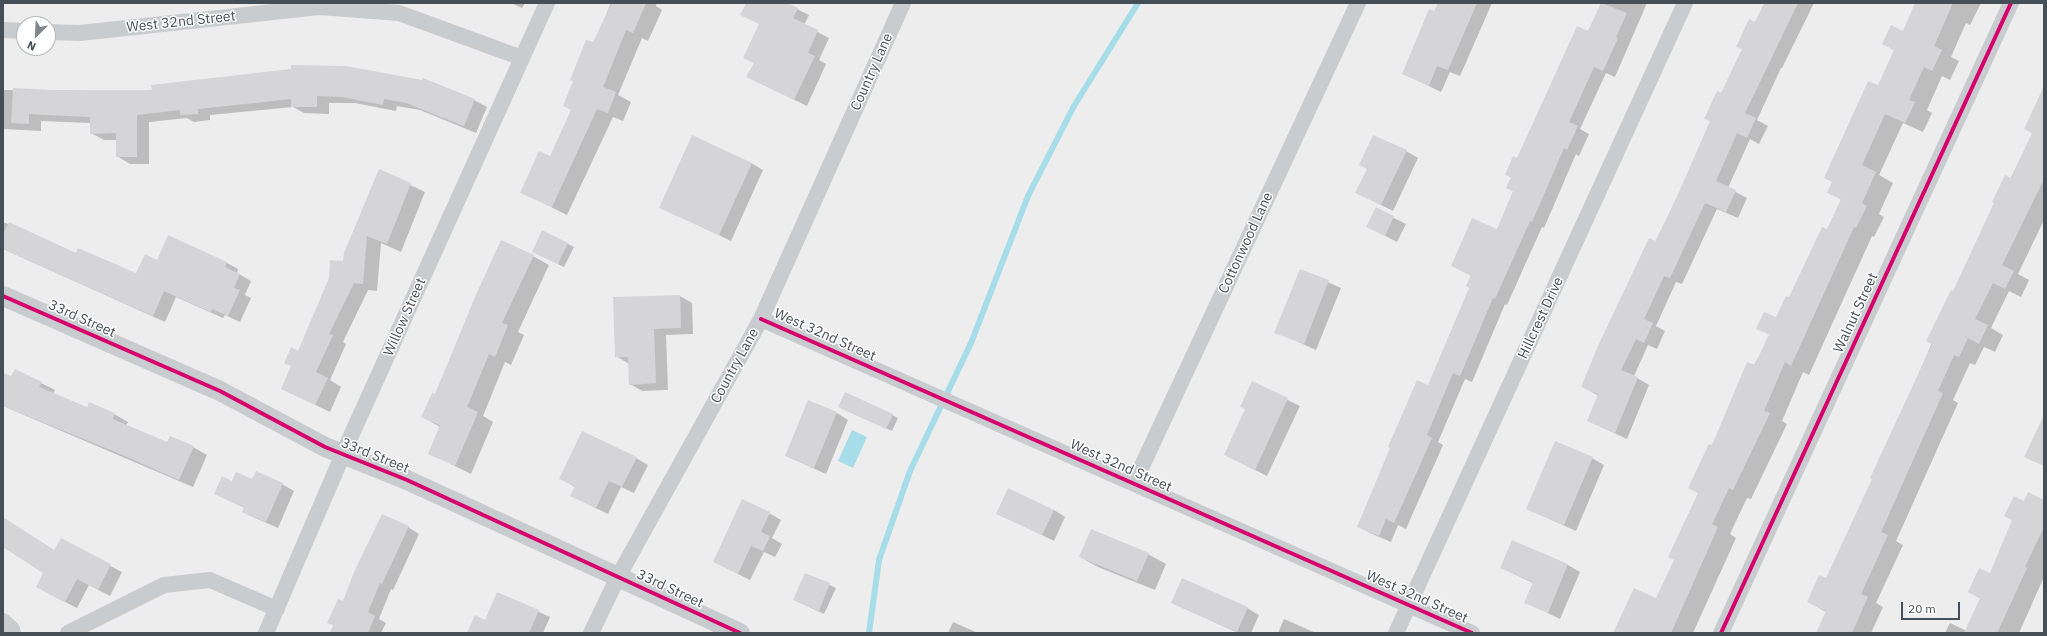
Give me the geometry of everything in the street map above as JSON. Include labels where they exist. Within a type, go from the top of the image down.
[{"type":"street","name":"Willow Street","points":[[266,633],[343,455],[547,3]]},
{"type":"street","name":"Country Lane","points":[[591,633],[618,577],[761,319],[903,3]]},
{"type":"street","name":"Cottonwood Lane","points":[[1134,483],[1358,3]]},
{"type":"street","name":"Hillcrest Drive","points":[[1396,633],[1685,3]]},
{"type":"street","name":"Walnut Street","points":[[1721,633],[2011,3]]},
{"type":"street","name":"West 32nd Street","points":[[56,32],[80,33],[319,7],[399,13],[522,58]]},
{"type":"street","points":[[3,30],[16,31]]},
{"type":"street","name":"33rd Street","points":[[3,296],[220,391],[325,447],[407,480],[740,633]]},
{"type":"street","name":"West 32nd Street","points":[[761,319],[1472,633]]},
{"type":"street","points":[[68,633],[164,585],[210,580],[277,609]]},
{"type":"street","points":[[3,621],[12,629],[13,633]]},
{"type":"water","points":[[852,430],[867,437],[853,468],[838,461]]},
{"type":"building","points":[[612,3],[646,3],[633,33],[626,30],[603,87],[616,92],[608,113],[597,109],[552,207],[520,193],[539,151],[550,156],[571,110],[563,106],[573,81],[570,80],[586,40],[593,42]]},
{"type":"building","points":[[746,3],[788,3],[798,8],[793,18],[818,30],[808,53],[815,56],[794,100],[746,77],[754,63],[743,58],[759,24],[740,15]]},
{"type":"building","points":[[1438,3],[1477,3],[1448,70],[1437,66],[1429,86],[1402,74],[1429,9],[1434,11]]},
{"type":"building","points":[[1601,3],[1627,13],[1616,37],[1618,38],[1603,71],[1594,67],[1569,122],[1578,126],[1567,150],[1564,148],[1532,222],[1530,221],[1495,299],[1493,298],[1460,376],[1453,373],[1427,435],[1432,438],[1394,523],[1386,519],[1379,536],[1357,527],[1390,448],[1388,447],[1417,380],[1428,385],[1469,288],[1466,286],[1471,275],[1451,266],[1472,218],[1497,229],[1513,191],[1506,188],[1511,177],[1505,175],[1513,156],[1517,158],[1577,26],[1588,31]]},
{"type":"building","points":[[1764,3],[1798,3],[1745,113],[1756,118],[1747,138],[1737,133],[1716,181],[1736,190],[1726,212],[1705,203],[1670,278],[1664,276],[1644,319],[1653,323],[1644,343],[1636,339],[1621,370],[1638,377],[1615,433],[1587,421],[1598,394],[1581,387],[1598,346],[1649,238],[1656,241],[1679,192],[1710,121],[1704,119],[1717,91],[1721,93],[1742,49],[1736,47],[1749,19],[1755,22]]},
{"type":"building","points":[[1915,3],[1953,3],[1934,46],[1942,50],[1932,71],[1924,67],[1909,100],[1915,102],[1905,123],[1885,114],[1862,165],[1876,172],[1862,203],[1867,206],[1856,228],[1854,227],[1791,366],[1785,362],[1764,411],[1770,413],[1733,490],[1729,488],[1712,524],[1718,527],[1671,633],[1613,633],[1634,588],[1656,598],[1674,560],[1668,557],[1698,493],[1688,488],[1709,444],[1712,445],[1747,362],[1755,365],[1769,334],[1756,329],[1764,312],[1776,317],[1786,296],[1789,297],[1822,227],[1827,229],[1841,199],[1827,193],[1832,182],[1824,178],[1868,81],[1878,85],[1894,50],[1882,44],[1891,25],[1903,31]]},
{"type":"building","points":[[291,65],[346,66],[422,80],[423,78],[475,99],[464,126],[406,103],[384,99],[383,105],[342,97],[317,96],[317,107],[291,107],[291,99],[198,109],[198,114],[180,115],[180,110],[137,115],[137,157],[116,157],[116,133],[90,134],[90,117],[29,114],[29,124],[11,123],[13,88],[73,91],[152,90],[151,85],[291,69]]},
{"type":"building","points":[[2044,86],[2044,179],[2002,265],[2014,271],[2005,289],[1993,283],[1975,319],[1988,325],[1979,344],[1968,338],[1959,357],[1954,355],[1938,391],[1943,393],[1881,532],[1888,535],[1861,594],[1868,597],[1852,633],[1816,633],[1826,611],[1807,602],[1819,575],[1826,578],[1932,344],[1926,341],[1951,290],[1953,291],[1994,203],[1992,202],[2005,175],[2011,178],[2032,133],[2024,129]]},
{"type":"building","points":[[692,135],[752,163],[719,235],[659,208]]},
{"type":"building","points":[[1373,135],[1407,150],[1381,205],[1355,193],[1367,169],[1359,165]]},
{"type":"building","points":[[379,169],[411,183],[387,244],[367,236],[363,284],[354,283],[329,334],[333,335],[316,372],[328,378],[315,405],[281,389],[291,366],[284,363],[291,347],[298,351],[329,278],[330,260],[343,261],[344,253]]},
{"type":"building","points":[[1376,207],[1394,216],[1385,236],[1366,227]]},
{"type":"building","points":[[9,222],[76,253],[78,248],[136,273],[145,254],[157,260],[168,235],[227,262],[225,267],[240,274],[234,288],[240,290],[228,316],[212,309],[211,312],[164,291],[153,316],[3,249],[3,234]]},
{"type":"building","points":[[542,230],[568,243],[558,264],[532,252]]},
{"type":"building","points":[[501,240],[534,255],[502,323],[508,325],[495,357],[489,354],[467,407],[478,412],[455,466],[428,454],[440,425],[421,417],[432,393],[435,394],[475,297]]},
{"type":"building","points":[[1300,269],[1329,280],[1304,344],[1274,333]]},
{"type":"building","points":[[680,295],[681,328],[654,329],[656,383],[629,385],[628,357],[615,357],[613,297]]},
{"type":"building","points":[[15,369],[42,382],[39,387],[87,407],[89,402],[115,413],[113,419],[167,442],[170,436],[194,446],[179,480],[118,453],[3,406],[3,373],[11,376]]},
{"type":"building","points":[[1252,381],[1288,398],[1255,470],[1224,455],[1245,409],[1240,407]]},
{"type":"building","points":[[845,392],[893,414],[886,429],[838,407]]},
{"type":"building","points":[[808,400],[837,412],[814,468],[785,456]]},
{"type":"building","points":[[2044,415],[2044,466],[2024,457]]},
{"type":"building","points":[[582,431],[637,457],[622,487],[609,481],[596,508],[570,496],[575,486],[559,479]]},
{"type":"building","points":[[1555,441],[1593,457],[1564,525],[1526,509]]},
{"type":"building","points":[[256,471],[283,483],[266,522],[242,512],[244,507],[214,494],[222,476],[232,481],[236,472],[252,479]]},
{"type":"building","points":[[1008,488],[1054,510],[1042,535],[996,514]]},
{"type":"building","points":[[2028,492],[2044,500],[2044,527],[2025,567],[2027,568],[1997,633],[1964,633],[1980,598],[1968,592],[1979,568],[1990,573],[2012,520],[2004,516],[2014,496],[2024,501]]},
{"type":"building","points":[[742,499],[770,512],[761,532],[770,536],[763,551],[751,546],[738,574],[713,562]]},
{"type":"building","points":[[382,514],[409,526],[382,584],[380,583],[368,612],[375,616],[368,633],[330,633],[333,625],[327,623],[338,599],[343,601],[354,572]]},
{"type":"building","points":[[3,517],[54,550],[61,538],[111,564],[98,590],[77,579],[65,602],[36,587],[43,573],[3,547]]},
{"type":"building","points":[[1091,529],[1149,553],[1137,581],[1079,557]]},
{"type":"building","points":[[1512,540],[1568,564],[1548,613],[1524,603],[1533,582],[1500,568]]},
{"type":"building","points":[[805,573],[830,583],[819,611],[793,600]]},
{"type":"building","points":[[1182,578],[1248,607],[1237,632],[1171,603]]},
{"type":"building","points":[[497,592],[539,610],[529,633],[467,633],[475,615],[485,620]]},
{"type":"waterway","points":[[869,633],[879,560],[910,471],[971,343],[1028,196],[1074,106],[1138,3]]},
{"type":"cycle path","points":[[1721,633],[2011,3]]},
{"type":"cycle path","points":[[3,296],[220,391],[325,447],[407,480],[740,633]]},
{"type":"cycle path","points":[[761,319],[1472,633]]}]
